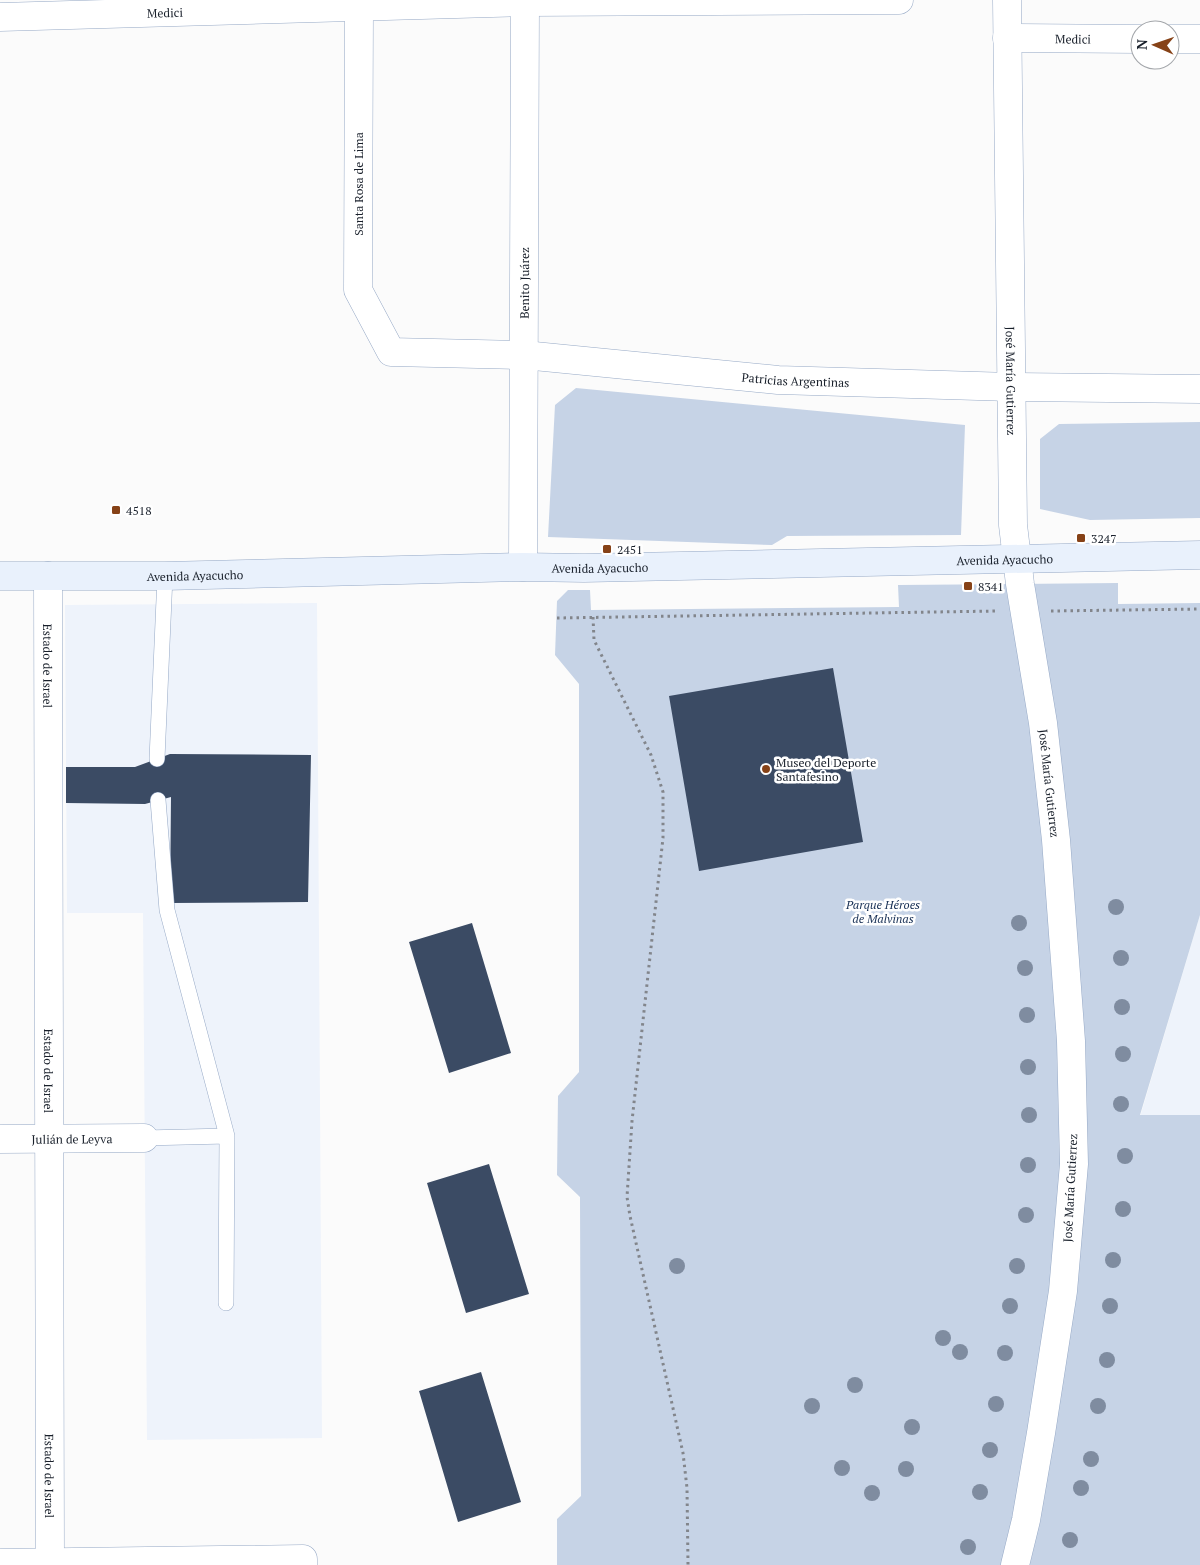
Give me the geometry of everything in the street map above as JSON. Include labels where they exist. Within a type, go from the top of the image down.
[{"type":"main road","name":"Avenida Ayacucho","points":[[0,576],[165,576],[1200,556]]},
{"type":"street","name":"Medici","points":[[0,17],[200,6],[359,7],[525,1],[899,0]]},
{"type":"street","name":"José María Gutierrez","points":[[1007,0],[1013,517],[1020,584],[1043,723],[1056,840],[1071,1040],[1074,1164],[1063,1291],[1042,1433],[1026,1520],[1015,1565]]},
{"type":"street","name":"Benito Juárez","points":[[523,568],[525,1]]},
{"type":"street","name":"Santa Rosa de Lima","points":[[359,7],[358,290],[391,352]]},
{"type":"street","name":"Medici","points":[[1007,38],[1130,39]]},
{"type":"street","points":[[1180,39],[1200,39]]},
{"type":"street","name":"Patricias Argentinas","points":[[391,352],[524,355],[778,380],[1200,389]]},
{"type":"street","name":"Estado de Israel","points":[[48,576],[50,1563]]},
{"type":"street","name":"Julián de Leyva","points":[[0,1139],[144,1138]]},
{"type":"street","points":[[0,1562],[303,1562]]},
{"type":"lane","points":[[158,759],[165,576]]},
{"type":"lane","points":[[158,800],[167,910],[227,1136],[226,1303]]},
{"type":"lane","points":[[144,1138],[227,1136]]},
{"type":"path","points":[[557,618],[1200,609]]},
{"type":"path","points":[[593,617],[594,640],[651,755],[663,792],[663,838],[632,1121],[627,1197],[684,1453],[687,1488],[688,1565]]},
{"type":"shaded area","points":[[317,603],[322,1438],[147,1440],[143,913],[67,913],[65,605]]},
{"type":"shaded area","points":[[1200,915],[1200,1565],[1137,1127]]},
{"type":"green space","points":[[576,388],[965,425],[961,535],[787,536],[772,545],[548,537],[555,405]]},
{"type":"green space","points":[[1200,422],[1200,518],[1090,520],[1040,509],[1040,439],[1059,424]]},
{"type":"green space","name":"Parque Héroes de Malvinas","points":[[1118,583],[1118,604],[1200,603],[1200,915],[1140,1115],[1200,1115],[1200,1565],[557,1565],[557,1519],[581,1496],[580,1197],[557,1175],[558,1096],[579,1072],[579,684],[555,655],[557,601],[568,590],[590,590],[591,610],[899,607],[898,585]]},
{"type":"building","name":"Museo del Deporte Santafesino","points":[[833,668],[863,842],[699,871],[669,696]]},
{"type":"building","points":[[170,754],[311,755],[308,902],[170,903],[171,797],[145,804],[66,803],[66,767],[135,767]]},
{"type":"building","points":[[472,923],[511,1053],[449,1073],[409,942]]},
{"type":"building","points":[[489,1164],[529,1294],[466,1313],[427,1183]]},
{"type":"building","points":[[481,1372],[521,1502],[458,1522],[419,1391]]},
{"type":"place","name":"4518","points":[[116,510]]},
{"type":"place","name":"3247","points":[[1081,538]]},
{"type":"place","name":"2451","points":[[607,549]]},
{"type":"place","name":"8341","points":[[968,586]]},
{"type":"place","name":"Museo del Deporte Santafesino","points":[[766,769]]}]
